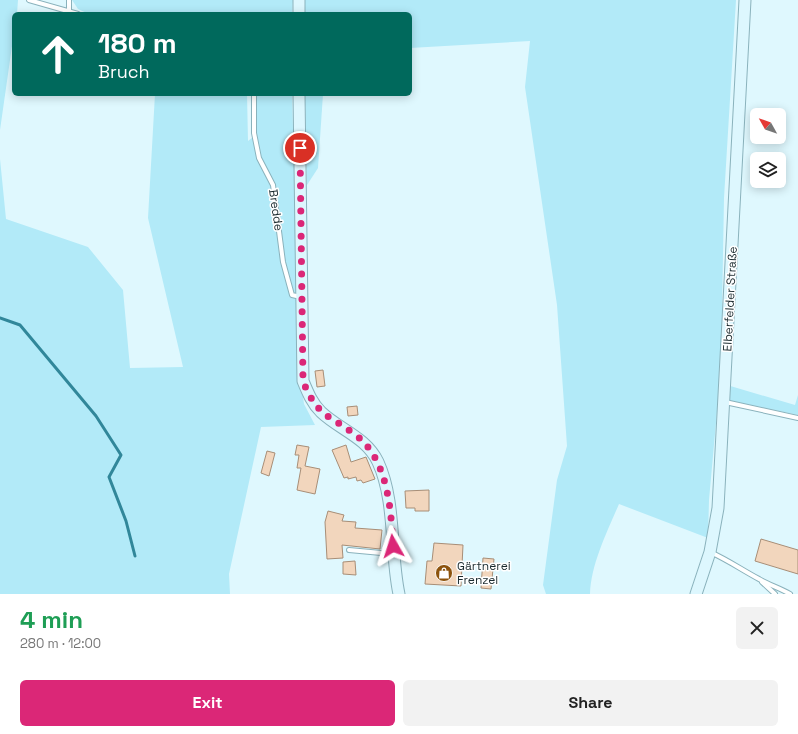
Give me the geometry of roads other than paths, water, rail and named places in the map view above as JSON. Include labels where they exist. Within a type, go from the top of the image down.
[{"type":"main road","points":[[299,0],[299,12]]},
{"type":"main road","name":"Elberfelder Straße","points":[[696,594],[710,552],[718,508],[725,402],[745,0]]},
{"type":"main road","points":[[299,96],[303,381],[310,399],[322,413],[358,437],[378,461],[387,490],[399,594]]},
{"type":"lane","points":[[29,0],[70,11],[69,0]]},
{"type":"lane","name":"Bredde","points":[[254,96],[254,133],[258,158],[273,185],[283,262],[292,295],[302,297]]},
{"type":"lane","points":[[725,402],[798,418]]},
{"type":"lane","points":[[349,550],[394,555]]},
{"type":"lane","points":[[710,552],[727,559],[760,580],[775,594]]},
{"type":"lane","points":[[760,580],[777,586],[790,594]]},
{"type":"waterway","points":[[0,318],[20,325],[96,416],[121,455],[109,477],[126,521],[135,556]]},
{"type":"place","name":"Gärtnerei Frenzel","points":[[444,573]]}]
